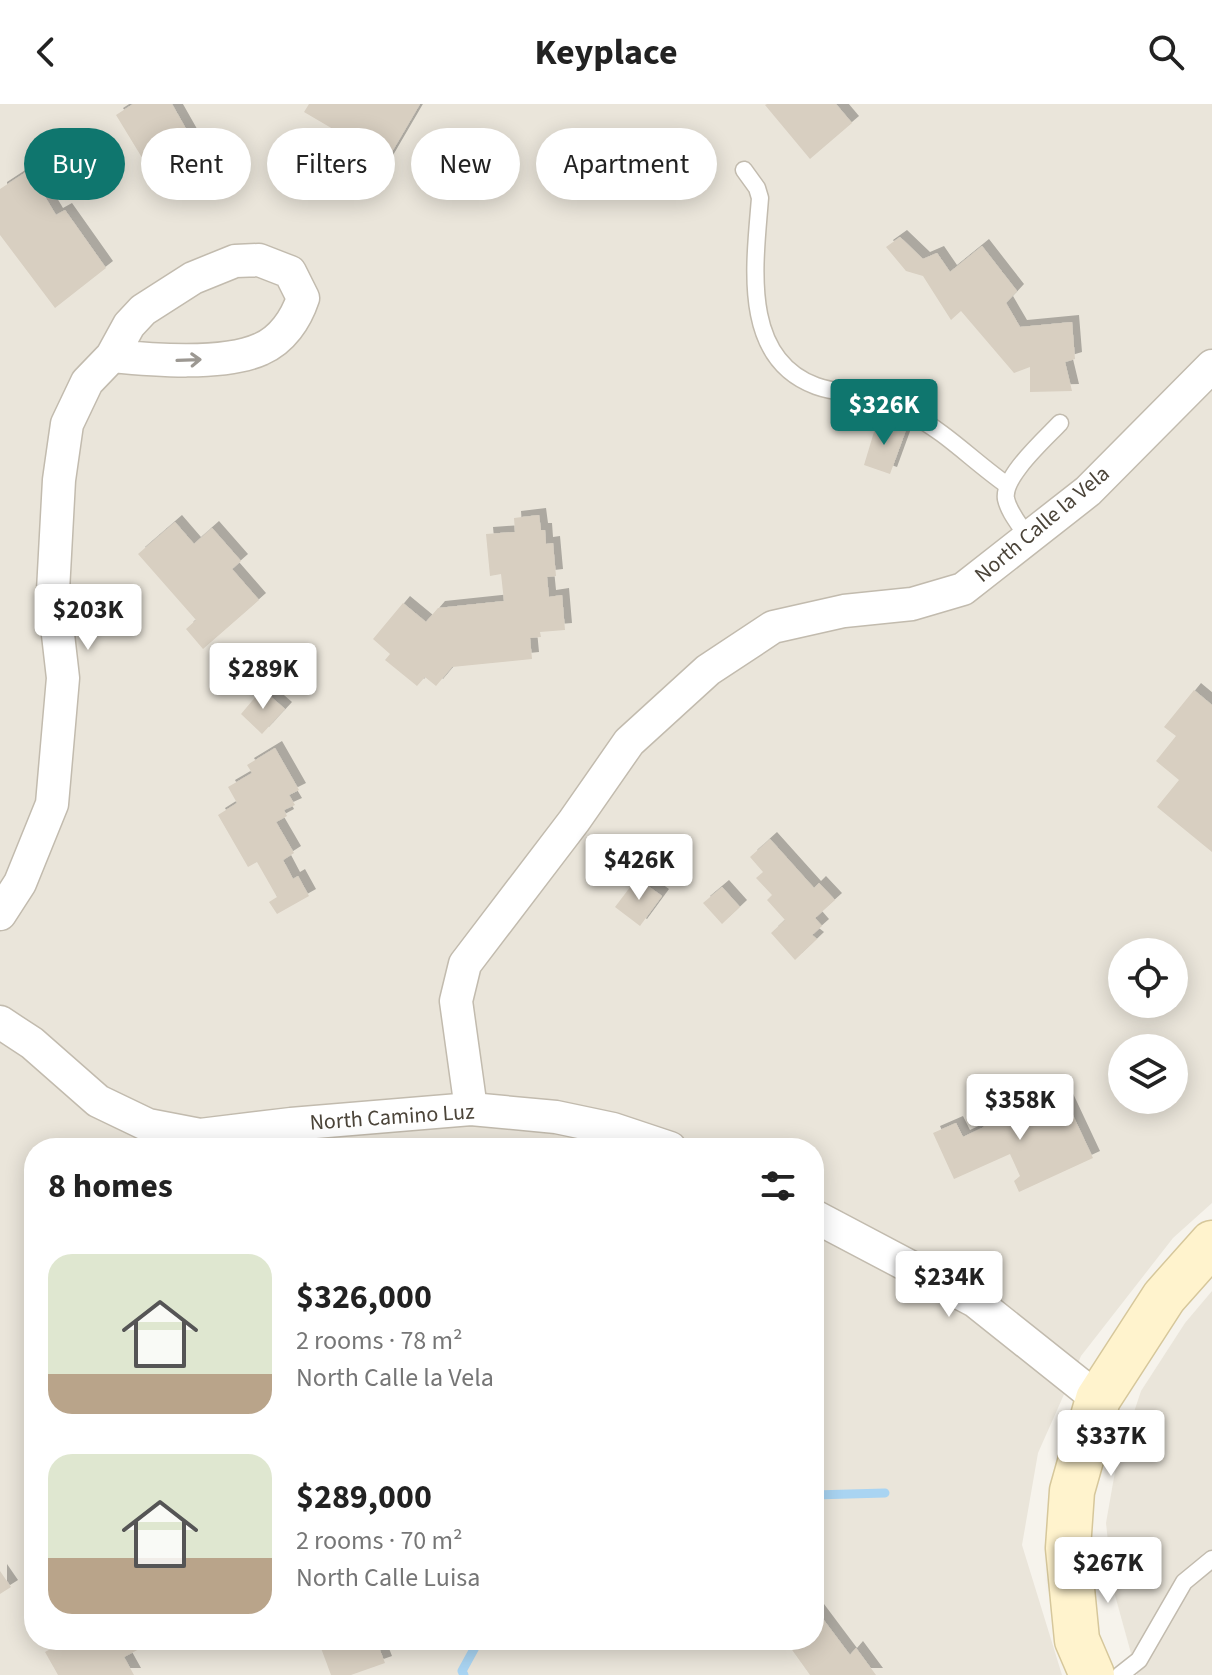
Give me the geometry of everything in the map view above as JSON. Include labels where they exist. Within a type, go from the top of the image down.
[{"type":"main road","points":[[1092,1675],[1077,1640],[1068,1548],[1072,1491],[1098,1399],[1164,1297],[1212,1243]]},
{"type":"street","points":[[0,914],[20,883],[52,804],[63,678],[53,591],[59,480],[67,424],[87,382],[112,356],[129,325],[143,310],[193,278],[235,261],[259,260],[290,272],[303,298],[296,317],[283,333],[261,349],[222,358],[182,360],[112,356]]},
{"type":"street","name":"North Calle la Vela","points":[[471,1109],[456,1001],[465,964],[574,821],[629,742],[708,670],[773,627],[844,611],[912,604],[963,589],[1088,491],[1212,366]]},
{"type":"street","name":"North Camino Luz","points":[[0,1022],[32,1043],[98,1101],[148,1125],[200,1135],[471,1109],[556,1117],[640,1138]]},
{"type":"street","points":[[824,1221],[975,1301],[1098,1399]]},
{"type":"lane","points":[[744,170],[760,198],[754,278],[771,350],[780,363],[792,374],[814,385],[835,392],[863,395],[911,414],[940,432],[1007,485]]},
{"type":"lane","points":[[1028,538],[1009,508],[1005,496],[1007,485],[1060,423]]},
{"type":"lane","points":[[1120,1675],[1139,1660],[1184,1582],[1212,1559]]},
{"type":"shaded area","points":[[0,104],[1212,104],[1212,1203],[1173,1238],[1081,1356],[1038,1453],[1022,1545],[1062,1675],[0,1675]]},
{"type":"shaded area","points":[[1212,1291],[1212,1675],[1137,1675],[1113,1588],[1106,1523],[1116,1466],[1141,1391],[1185,1323]]},
{"type":"building","points":[[133,104],[172,104],[186,128],[141,128],[141,156],[116,115]]},
{"type":"building","points":[[309,104],[420,104],[395,147],[395,128],[331,128],[304,112]]},
{"type":"building","points":[[767,104],[836,104],[852,123],[810,159]]},
{"type":"building","points":[[24,173],[24,200],[47,200],[56,215],[65,210],[106,268],[55,308],[0,235],[0,189]]},
{"type":"building","points":[[900,237],[923,259],[937,253],[950,272],[982,246],[1017,291],[1006,303],[1020,327],[1072,322],[1075,359],[1065,362],[1072,391],[1030,392],[1030,367],[1014,373],[961,311],[951,320],[923,276],[906,271],[886,247]]},
{"type":"building","points":[[877,422],[906,430],[890,474],[864,465]]},
{"type":"building","points":[[539,515],[546,544],[553,543],[556,576],[547,577],[549,597],[562,595],[565,630],[540,632],[541,637],[530,638],[532,659],[452,667],[436,686],[425,677],[417,686],[385,660],[390,654],[373,639],[403,603],[426,622],[438,608],[504,601],[501,574],[490,576],[486,534],[515,532],[514,518]]},
{"type":"building","points":[[175,522],[194,544],[212,528],[241,561],[232,569],[259,600],[203,649],[186,629],[196,620],[138,554]]},
{"type":"building","points":[[262,689],[285,709],[262,734],[241,714]]},
{"type":"building","points":[[1194,690],[1212,705],[1212,852],[1157,807],[1179,780],[1156,761],[1176,736],[1164,727]]},
{"type":"building","points":[[275,748],[299,790],[289,795],[295,805],[284,810],[287,816],[276,822],[294,853],[283,860],[293,879],[298,876],[309,896],[277,914],[269,902],[277,897],[257,862],[248,867],[218,815],[237,803],[228,787],[252,773],[247,765]]},
{"type":"building","points":[[770,839],[814,888],[819,883],[835,900],[815,918],[822,926],[812,935],[817,939],[795,960],[771,933],[785,920],[767,900],[772,895],[756,878],[763,872],[750,857]]},
{"type":"building","points":[[637,878],[662,896],[640,926],[615,907]]},
{"type":"building","points":[[722,887],[740,907],[722,924],[703,903]]},
{"type":"building","points":[[1062,1092],[1093,1158],[1019,1192],[1014,1181],[1020,1176],[1010,1154],[954,1179],[933,1133],[956,1123],[963,1137],[984,1127],[980,1117],[1002,1106],[1008,1117]]},
{"type":"building","points":[[0,1571],[11,1587],[0,1594]]},
{"type":"building","points":[[824,1620],[850,1655],[856,1648],[876,1675],[810,1675],[792,1650],[824,1650]]},
{"type":"building","points":[[137,1650],[124,1657],[134,1675],[58,1675],[45,1652]]},
{"type":"building","points":[[322,1650],[380,1650],[385,1663],[351,1675],[331,1675]]},
{"type":"waterway","points":[[824,1495],[885,1493]]},
{"type":"waterway","points":[[464,1675],[462,1671],[474,1650]]}]
